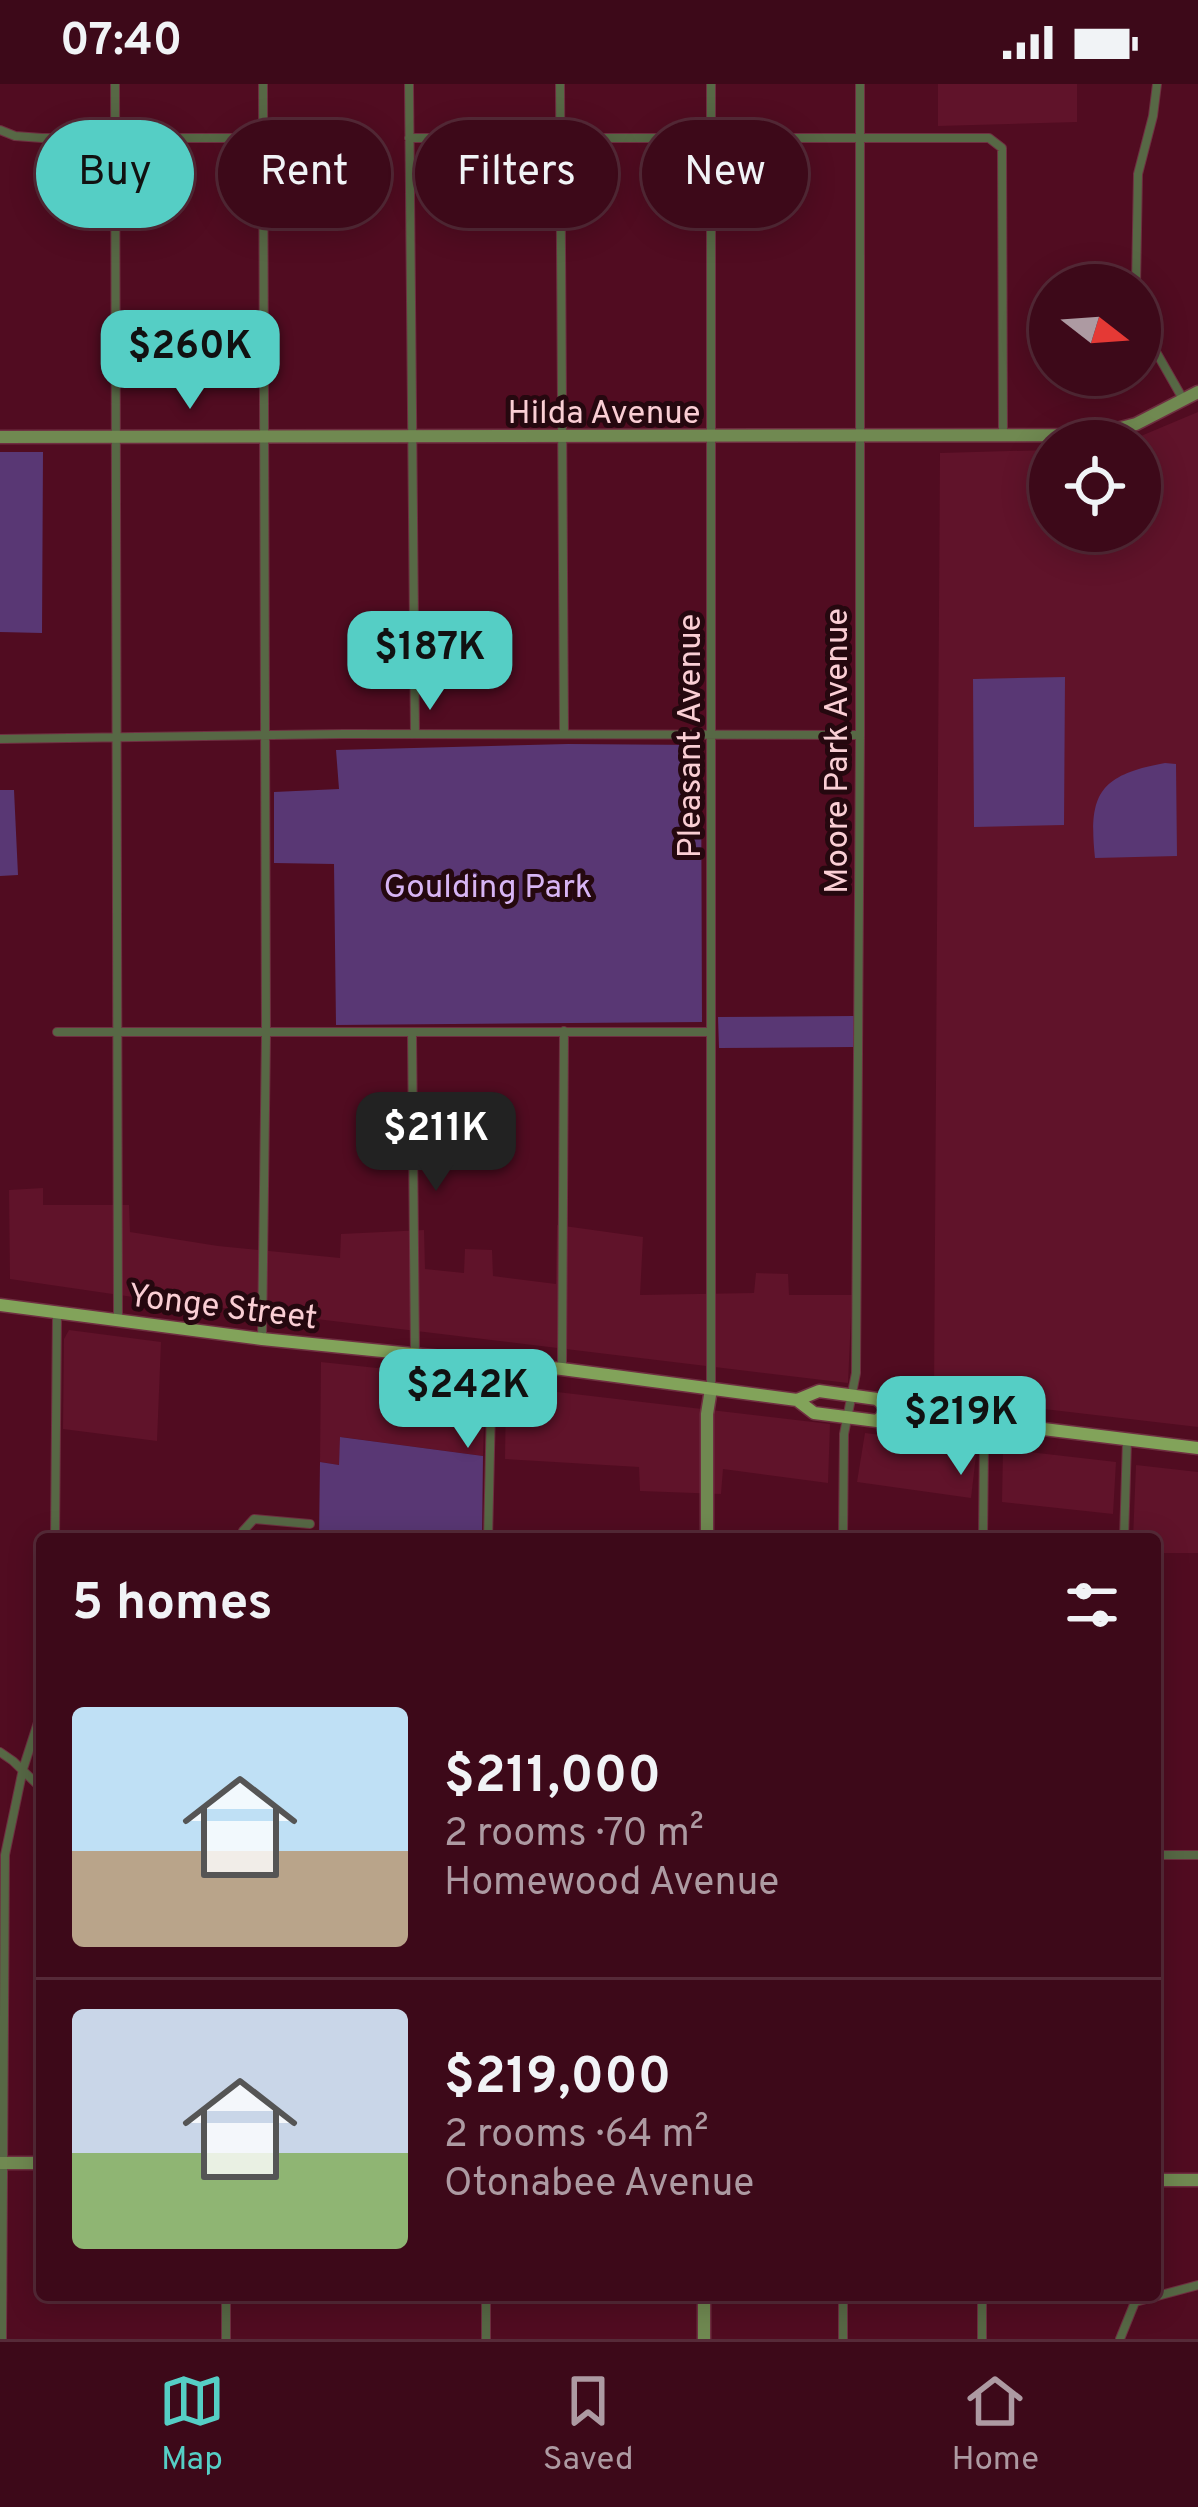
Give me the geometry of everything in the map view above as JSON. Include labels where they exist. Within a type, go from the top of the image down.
[{"type":"main road","name":"Yonge Street","points":[[0,1305],[797,1400],[819,1391],[877,1399],[889,1410],[1198,1448]]},
{"type":"main road","name":"Yonge Street","points":[[797,1400],[814,1413],[846,1417],[877,1420],[889,1410]]},
{"type":"street","points":[[115,84],[115,120]]},
{"type":"street","points":[[263,84],[263,120]]},
{"type":"street","points":[[409,84],[415,734]]},
{"type":"street","points":[[560,84],[560,120]]},
{"type":"street","name":"Pleasant Avenue","points":[[711,84],[712,120]]},
{"type":"street","name":"Moore Park Avenue","points":[[843,1533],[844,1434],[856,1373],[860,84]]},
{"type":"street","points":[[1136,264],[1138,174],[1157,84]]},
{"type":"street","points":[[0,130],[36,138]]},
{"type":"street","points":[[808,136],[989,138],[1002,148],[1003,437]]},
{"type":"street","points":[[409,138],[415,138]]},
{"type":"street","points":[[115,228],[118,1320]]},
{"type":"street","points":[[262,1339],[264,228]]},
{"type":"street","points":[[560,228],[564,733]]},
{"type":"street","name":"Pleasant Avenue","points":[[711,1389],[712,228]]},
{"type":"street","points":[[1161,359],[1183,399]]},
{"type":"street","name":"Hilda Avenue","points":[[0,437],[1094,436],[1136,424],[1198,392]]},
{"type":"street","points":[[0,739],[860,735]]},
{"type":"street","points":[[562,1370],[564,1031]]},
{"type":"street","points":[[57,1032],[710,1032]]},
{"type":"street","points":[[412,1033],[416,1354]]},
{"type":"street","points":[[56,1533],[57,1311]]},
{"type":"street","points":[[488,1533],[492,1364]]},
{"type":"street","points":[[707,1533],[711,1389]]},
{"type":"street","points":[[982,1533],[988,1421]]},
{"type":"street","points":[[1124,1533],[1127,1439]]},
{"type":"street","points":[[243,1533],[254,1520],[310,1524]]},
{"type":"street","points":[[2,2339],[5,1856],[22,1769],[36,1728]]},
{"type":"street","points":[[0,1752],[36,1784]]},
{"type":"street","points":[[1161,1855],[1198,1855]]},
{"type":"street","points":[[1,2163],[36,2163]]},
{"type":"street","points":[[1161,2180],[1198,2180]]},
{"type":"street","points":[[1161,2295],[1198,2284]]},
{"type":"street","points":[[226,2301],[226,2339]]},
{"type":"street","points":[[486,2301],[486,2339]]},
{"type":"street","points":[[704,2301],[704,2339]]},
{"type":"street","points":[[843,2301],[844,2339]]},
{"type":"street","points":[[982,2301],[982,2339]]},
{"type":"street","points":[[1120,2339],[1138,2301]]},
{"type":"shaded area","points":[[938,84],[1077,84],[1077,122],[938,126]]},
{"type":"shaded area","points":[[1198,412],[1198,1427],[934,1396],[940,453],[1029,451],[1029,552],[1161,552],[1161,428]]},
{"type":"shaded area","points":[[43,1188],[43,1205],[129,1205],[130,1232],[218,1246],[340,1258],[341,1234],[424,1230],[425,1269],[464,1273],[465,1249],[492,1250],[493,1276],[556,1284],[557,1225],[643,1237],[640,1295],[754,1293],[756,1273],[788,1274],[789,1295],[852,1295],[848,1383],[10,1279],[9,1190]]},
{"type":"shaded area","points":[[69,1330],[161,1342],[157,1441],[63,1429],[64,1339]]},
{"type":"shaded area","points":[[321,1362],[480,1379],[485,1385],[483,1456],[341,1437],[339,1465],[320,1462]]},
{"type":"shaded area","points":[[506,1386],[830,1424],[828,1483],[723,1469],[721,1494],[640,1491],[639,1467],[505,1459]]},
{"type":"shaded area","points":[[865,1433],[977,1447],[971,1498],[857,1482]]},
{"type":"shaded area","points":[[1003,1449],[1116,1462],[1113,1514],[1002,1502]]},
{"type":"shaded area","points":[[1136,1465],[1198,1472],[1198,1553],[1161,1553],[1161,1533],[1133,1533]]},
{"type":"green space","points":[[0,452],[43,452],[42,633],[0,632]]},
{"type":"green space","points":[[1065,677],[1064,825],[974,827],[973,679]]},
{"type":"green space","name":"Goulding Park","points":[[701,745],[702,1022],[336,1025],[334,864],[274,863],[274,792],[339,789],[336,750]]},
{"type":"green space","points":[[1176,764],[1177,856],[1095,858],[1094,817],[1103,791],[1126,774]]},
{"type":"green space","points":[[0,790],[14,790],[18,875],[0,876]]},
{"type":"green space","points":[[854,1016],[854,1047],[719,1048],[718,1017]]},
{"type":"green space","points":[[340,1437],[483,1456],[482,1533],[319,1533],[320,1462],[339,1465]]}]
